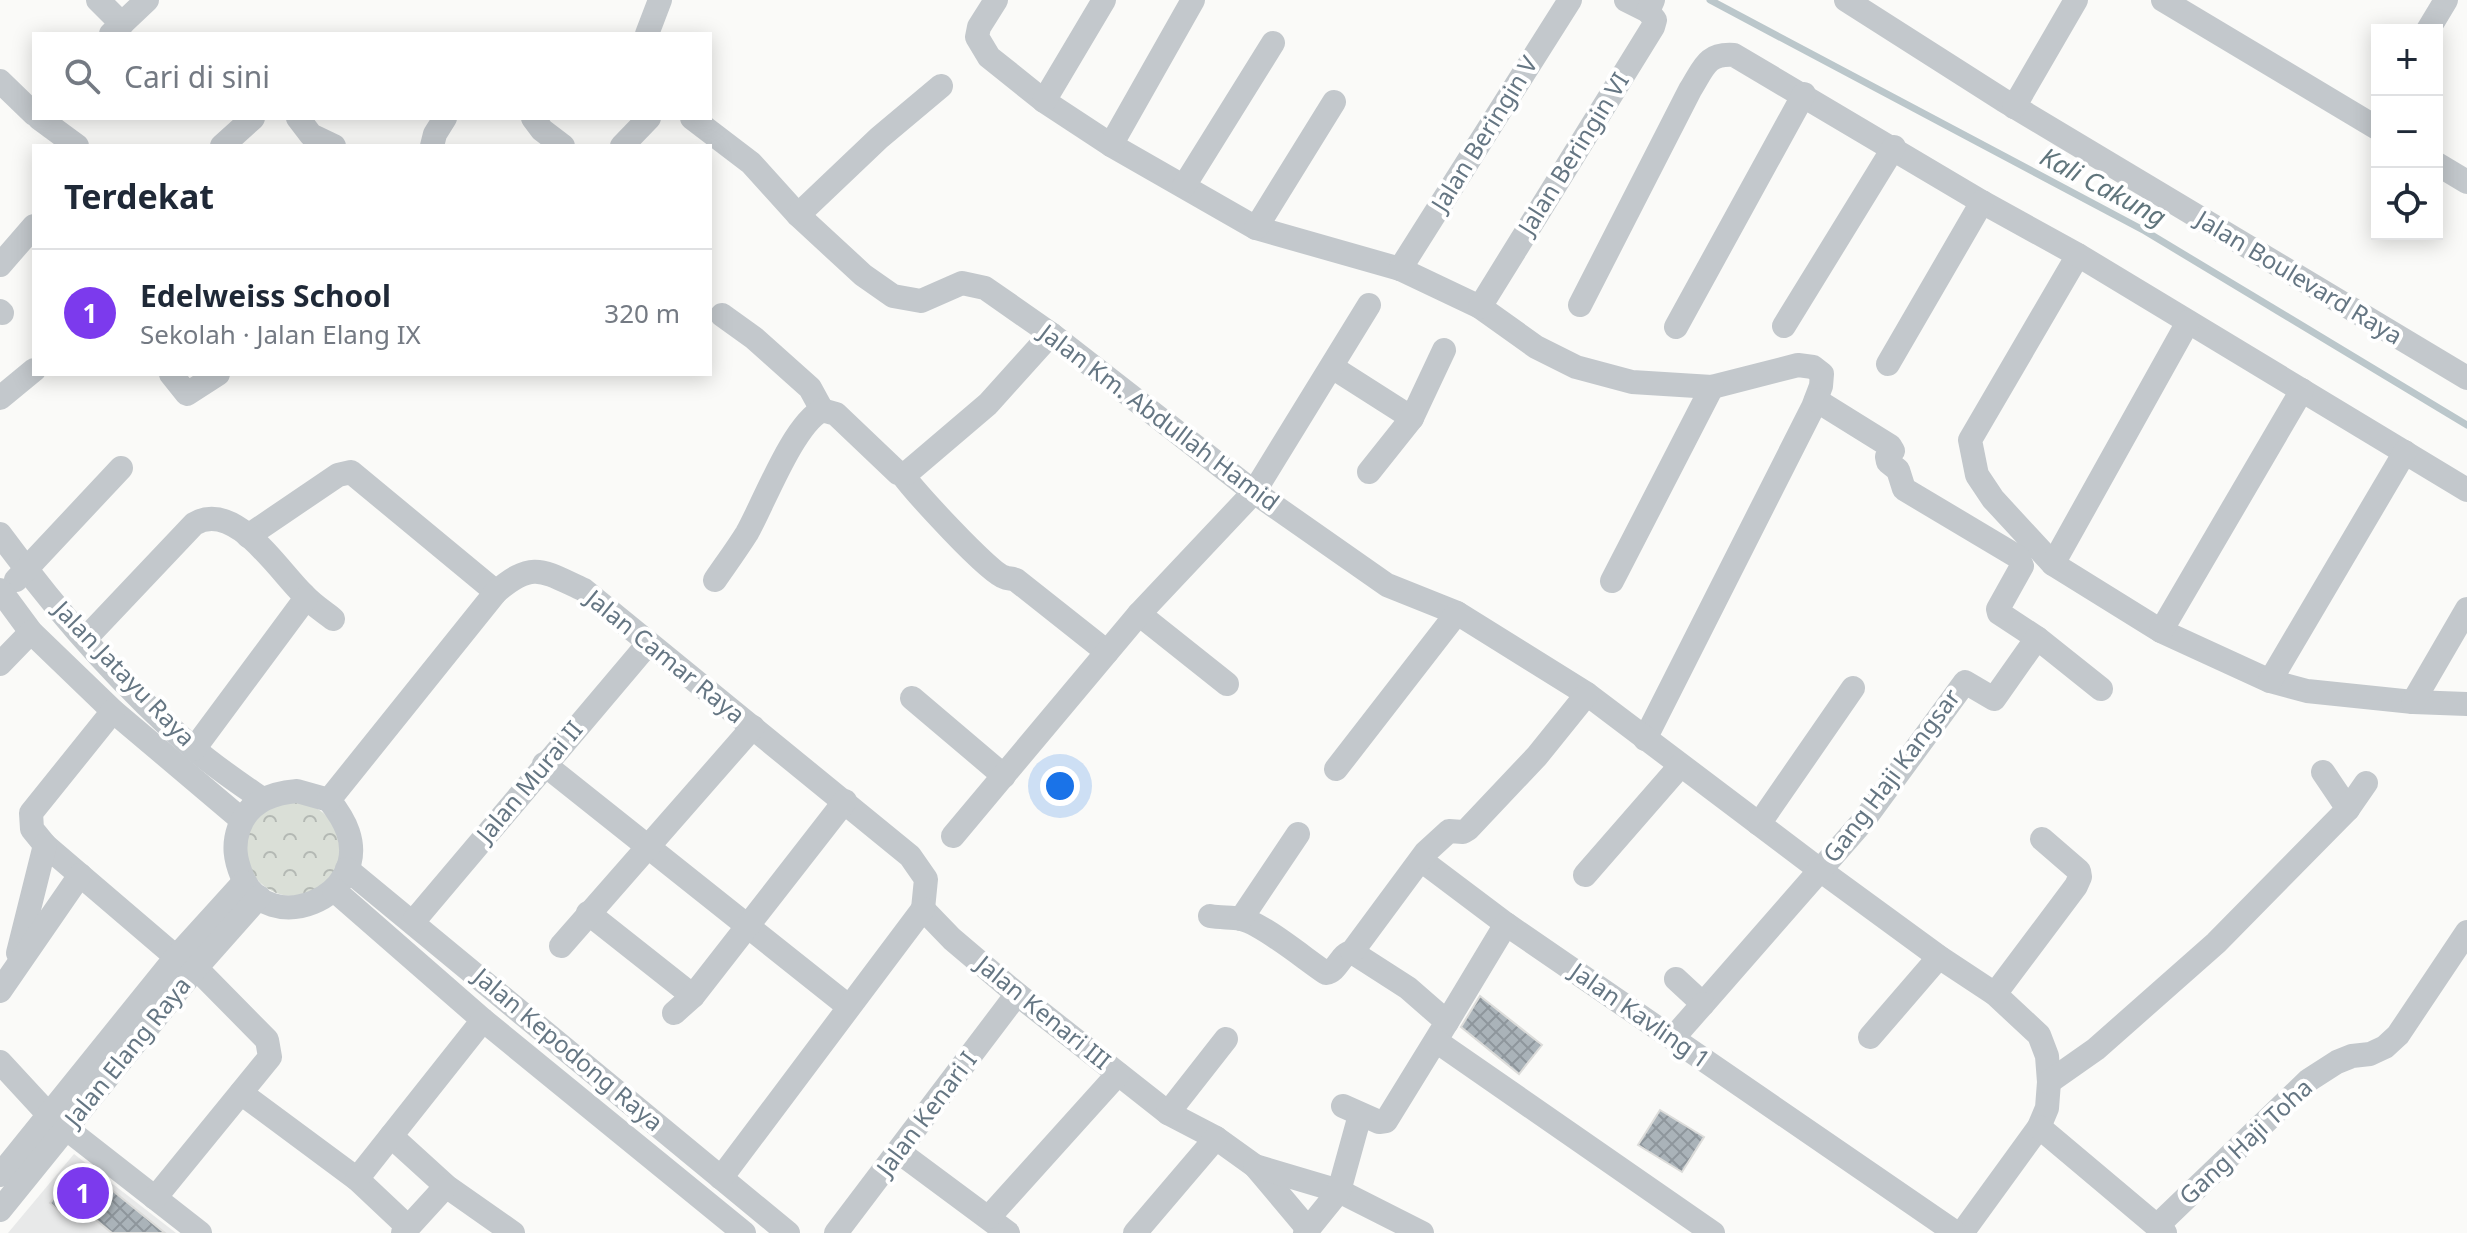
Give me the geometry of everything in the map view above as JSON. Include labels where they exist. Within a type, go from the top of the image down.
[{"type":"street","points":[[98,0],[116,29],[147,0]]},
{"type":"street","points":[[648,32],[660,0]]},
{"type":"street","points":[[996,0],[979,27],[977,37],[989,57],[1044,101],[1111,145],[1256,228],[1400,269],[1480,307],[1536,347],[1576,367],[1632,382],[1712,387],[1798,365],[1813,367],[1822,374],[1816,400],[1645,739]]},
{"type":"street","points":[[1044,101],[1104,0]]},
{"type":"street","points":[[1111,145],[1193,0]]},
{"type":"street","name":"Jalan Beringin V","points":[[1400,269],[1570,0]]},
{"type":"street","points":[[1626,0],[1650,6]]},
{"type":"street","name":"Jalan Boulevard Raya","points":[[1846,0],[2008,104],[2467,378]]},
{"type":"street","points":[[2008,104],[2061,0]]},
{"type":"street","points":[[2008,104],[2076,0]]},
{"type":"street","points":[[2163,0],[2371,122]]},
{"type":"street","points":[[2432,24],[2446,0]]},
{"type":"street","name":"Jalan Beringin VI","points":[[1480,307],[1653,27],[1655,20],[1650,6]]},
{"type":"street","points":[[1184,186],[1273,43]]},
{"type":"street","points":[[1580,305],[1690,90],[1710,58],[1718,54],[1734,55],[1894,147],[1982,202],[2078,255],[2467,490]]},
{"type":"street","points":[[0,81],[32,109]]},
{"type":"street","points":[[798,215],[879,138],[941,86]]},
{"type":"street","points":[[1676,327],[1804,94]]},
{"type":"street","points":[[1256,228],[1334,102]]},
{"type":"street","points":[[45,120],[75,144]]},
{"type":"street","points":[[224,144],[251,120]]},
{"type":"street","points":[[300,120],[311,135],[330,144]]},
{"type":"street","points":[[432,144],[444,120]]},
{"type":"street","points":[[534,120],[560,144]]},
{"type":"street","points":[[624,144],[647,120]]},
{"type":"street","name":"Jalan Km. Abdullah Hamid","points":[[695,120],[751,163],[798,215],[863,275],[893,296],[921,301],[962,283],[985,288],[1051,334],[1254,492],[1387,585],[1457,613],[1587,694],[1820,870],[1995,994],[2039,1035],[2047,1056],[2049,1082]]},
{"type":"street","points":[[1784,326],[1894,147]]},
{"type":"street","points":[[2443,168],[2467,182]]},
{"type":"street","points":[[1888,364],[1982,202]]},
{"type":"street","points":[[0,265],[32,228]]},
{"type":"street","points":[[2078,255],[1970,440],[1977,475],[1993,499],[2053,564],[2161,631],[2270,681],[2307,691],[2467,704]]},
{"type":"street","points":[[953,836],[1139,614],[1254,492],[1369,305]]},
{"type":"street","points":[[722,315],[754,338],[810,388],[822,410],[836,414],[902,474],[994,571],[1016,580],[1107,652]]},
{"type":"street","points":[[2053,564],[2188,322]]},
{"type":"street","points":[[902,474],[911,470],[988,404],[1051,334]]},
{"type":"street","points":[[1369,472],[1412,418],[1444,350]]},
{"type":"street","points":[[1332,367],[1412,418]]},
{"type":"street","points":[[0,398],[32,372]]},
{"type":"street","points":[[173,376],[187,394],[215,376]]},
{"type":"street","points":[[1612,581],[1712,387]]},
{"type":"street","points":[[2161,631],[2302,390]]},
{"type":"street","points":[[1816,400],[1892,448],[1888,462],[1898,470],[1904,489],[2018,557],[2022,566],[1998,609],[1999,613],[2037,638],[2101,689]]},
{"type":"street","points":[[715,580],[746,534],[798,434],[808,420],[822,410]]},
{"type":"street","points":[[2270,681],[2405,452]]},
{"type":"street","points":[[1,591],[26,570],[121,468]]},
{"type":"street","points":[[248,536],[338,475],[351,472],[496,592]]},
{"type":"street","points":[[86,638],[194,524],[212,517],[226,520],[248,536],[306,598],[333,619]]},
{"type":"street","name":"Jalan Jatayu Raya","points":[[0,534],[26,570],[137,694],[194,749],[262,799]]},
{"type":"street","name":"Jalan Camar Raya","points":[[329,800],[496,592],[515,576],[536,570],[584,590],[910,856],[926,879],[923,909]]},
{"type":"street","name":"Jalan Jatayu Raya","points":[[1,591],[31,632],[113,711],[242,820]]},
{"type":"street","points":[[194,749],[306,598]]},
{"type":"street","points":[[2413,702],[2467,609]]},
{"type":"street","points":[[1336,769],[1457,613]]},
{"type":"street","points":[[1139,614],[1227,684]]},
{"type":"street","points":[[0,664],[31,632]]},
{"type":"street","name":"Gang Haji Kangsar","points":[[1820,870],[1864,820],[1965,682],[1994,699],[2037,638]]},
{"type":"street","name":"Jalan Murai II","points":[[413,922],[648,644]]},
{"type":"street","points":[[1759,824],[1853,688]]},
{"type":"street","points":[[1210,916],[1241,919],[1257,926],[1326,973],[1332,971],[1346,954],[1352,952],[1421,860],[1449,831],[1463,832],[1468,829],[1537,756],[1587,694]]},
{"type":"street","points":[[912,698],[1004,776]]},
{"type":"street","points":[[113,711],[31,813],[32,829],[45,845],[186,963],[267,1040],[270,1048],[270,1057],[155,1198]]},
{"type":"street","points":[[561,946],[753,727]]},
{"type":"street","points":[[544,764],[848,1006]]},
{"type":"street","points":[[1585,875],[1680,766]]},
{"type":"street","points":[[2323,772],[2348,809]]},
{"type":"street","points":[[1959,1233],[2039,1127],[2047,1108],[2049,1082],[2096,1049],[2216,943],[2348,809],[2366,783]]},
{"type":"street","points":[[297,791],[329,800],[349,833],[351,851],[341,879],[311,904],[298,907],[271,904],[252,889],[236,862],[235,841],[242,820],[262,799],[278,792],[297,791]]},
{"type":"street","points":[[674,1013],[693,996],[845,801]]},
{"type":"street","points":[[1241,919],[1298,834]]},
{"type":"street","points":[[1995,994],[2080,877],[2079,871],[2042,839]]},
{"type":"street","points":[[14,967],[45,845]]},
{"type":"street","name":"Jalan Kavling 1","points":[[1421,860],[1506,924],[1959,1233]]},
{"type":"street","points":[[1673,1038],[1820,870]]},
{"type":"street","points":[[0,991],[80,875]]},
{"type":"street","name":"Jalan Kepodong Raya","points":[[341,879],[413,922],[788,1233]]},
{"type":"street","name":"Jalan Kepodong Raya","points":[[341,879],[483,1020],[744,1233]]},
{"type":"street","name":"Jalan Elang Raya","points":[[0,1210],[58,1122],[186,963],[252,889]]},
{"type":"street","points":[[721,1178],[923,909]]},
{"type":"street","name":"Jalan Kenari III","points":[[923,909],[952,939],[1017,994],[1168,1113],[1216,1138],[1255,1166],[1307,1231]]},
{"type":"street","points":[[588,913],[693,996]]},
{"type":"street","points":[[1307,1231],[1339,1191],[1361,1114],[1386,1121],[1391,1115],[1506,924]]},
{"type":"street","name":"Gang Haji Toha","points":[[2161,1230],[2309,1080],[2337,1062],[2377,1051],[2398,1035],[2467,932]]},
{"type":"street","points":[[1352,952],[1408,988],[1442,1032],[1713,1233]]},
{"type":"street","points":[[1870,1037],[1939,957]]},
{"type":"street","points":[[1676,979],[1703,1004]]},
{"type":"street","name":"Jalan Kenari I","points":[[836,1233],[1017,994]]},
{"type":"street","points":[[357,1179],[483,1020]]},
{"type":"street","points":[[1168,1113],[1226,1039]]},
{"type":"street","points":[[0,1062],[58,1122],[200,1233]]},
{"type":"street","points":[[989,1217],[1118,1074]]},
{"type":"street","points":[[241,1093],[357,1179],[406,1230],[446,1186]]},
{"type":"street","name":"Jalan Elang Raya","points":[[0,1175],[58,1122]]},
{"type":"street","points":[[2039,1127],[2161,1230]]},
{"type":"street","points":[[391,1136],[446,1186],[513,1233]]},
{"type":"street","points":[[1135,1233],[1216,1138]]},
{"type":"street","points":[[899,1152],[1008,1233]]},
{"type":"street","name":"Jalan Kenari III","points":[[1255,1166],[1339,1191],[1422,1233]]},
{"type":"shaded area","points":[[74,1154],[176,1233],[8,1233]]},
{"type":"green space","points":[[293,802],[311,806],[326,816],[336,831],[340,849],[336,867],[326,882],[311,892],[293,896],[275,892],[260,882],[250,867],[246,849],[250,831],[260,816],[275,806]]},
{"type":"building","points":[[1480,996],[1542,1045],[1519,1074],[1461,1027]]},
{"type":"building","points":[[1660,1110],[1704,1137],[1682,1172],[1638,1145]]},
{"type":"building","points":[[81,1165],[165,1233],[112,1233],[79,1206],[67,1218],[50,1203]]},
{"type":"waterway","name":"Kali Cakung","points":[[1710,0],[2145,231],[2467,425]]},
{"type":"place","name":"Edelweiss School","points":[[83,1193]]}]
